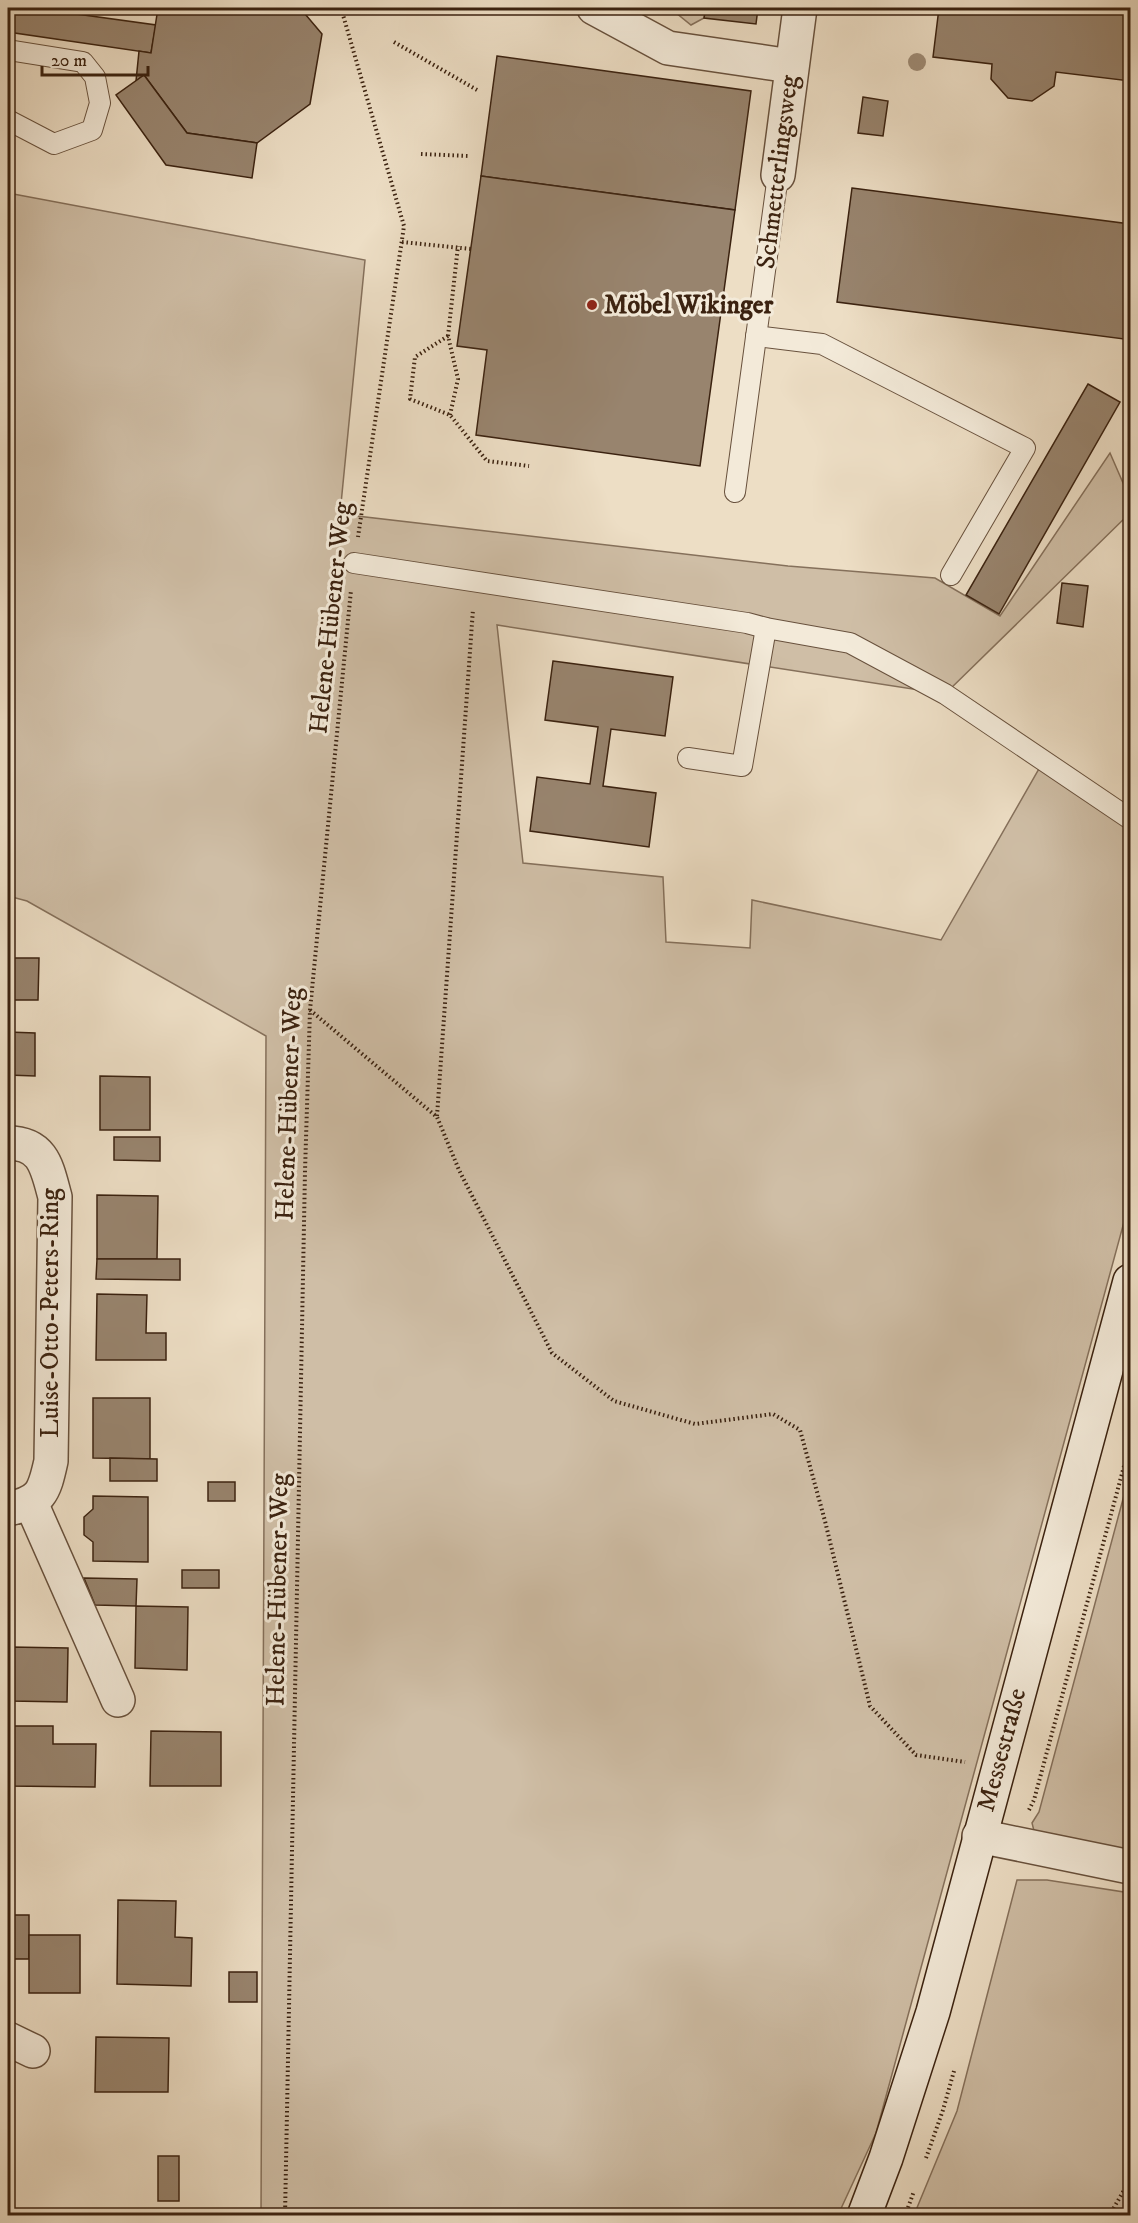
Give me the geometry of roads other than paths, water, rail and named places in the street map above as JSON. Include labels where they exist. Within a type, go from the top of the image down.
[{"type":"street","points":[[594,8],[668,48],[791,66]]},
{"type":"street","name":"Schmetterlingsweg","points":[[778,175],[800,8]]},
{"type":"street","name":"Luise-Otto-Peters-Ring","points":[[8,1143],[23,1143],[46,1162],[55,1197],[51,1461],[45,1488],[19,1506],[118,1700]]},
{"type":"street","name":"Messestraße","points":[[864,2216],[886,2158],[933,2012],[1131,1281]]},
{"type":"street","points":[[979,1836],[1131,1867]]},
{"type":"lane","points":[[8,50],[83,62],[95,76],[100,103],[92,130],[54,144],[8,120]]},
{"type":"lane","name":"Schmetterlingsweg","points":[[735,492],[778,175]]},
{"type":"lane","points":[[756,336],[822,344],[1025,448],[951,575]]},
{"type":"lane","points":[[354,563],[747,622],[766,628],[850,643],[945,694],[1131,819]]},
{"type":"lane","points":[[688,758],[742,766],[766,628]]},
{"type":"place","name":"Möbel Wikinger","points":[[592,305]]}]
